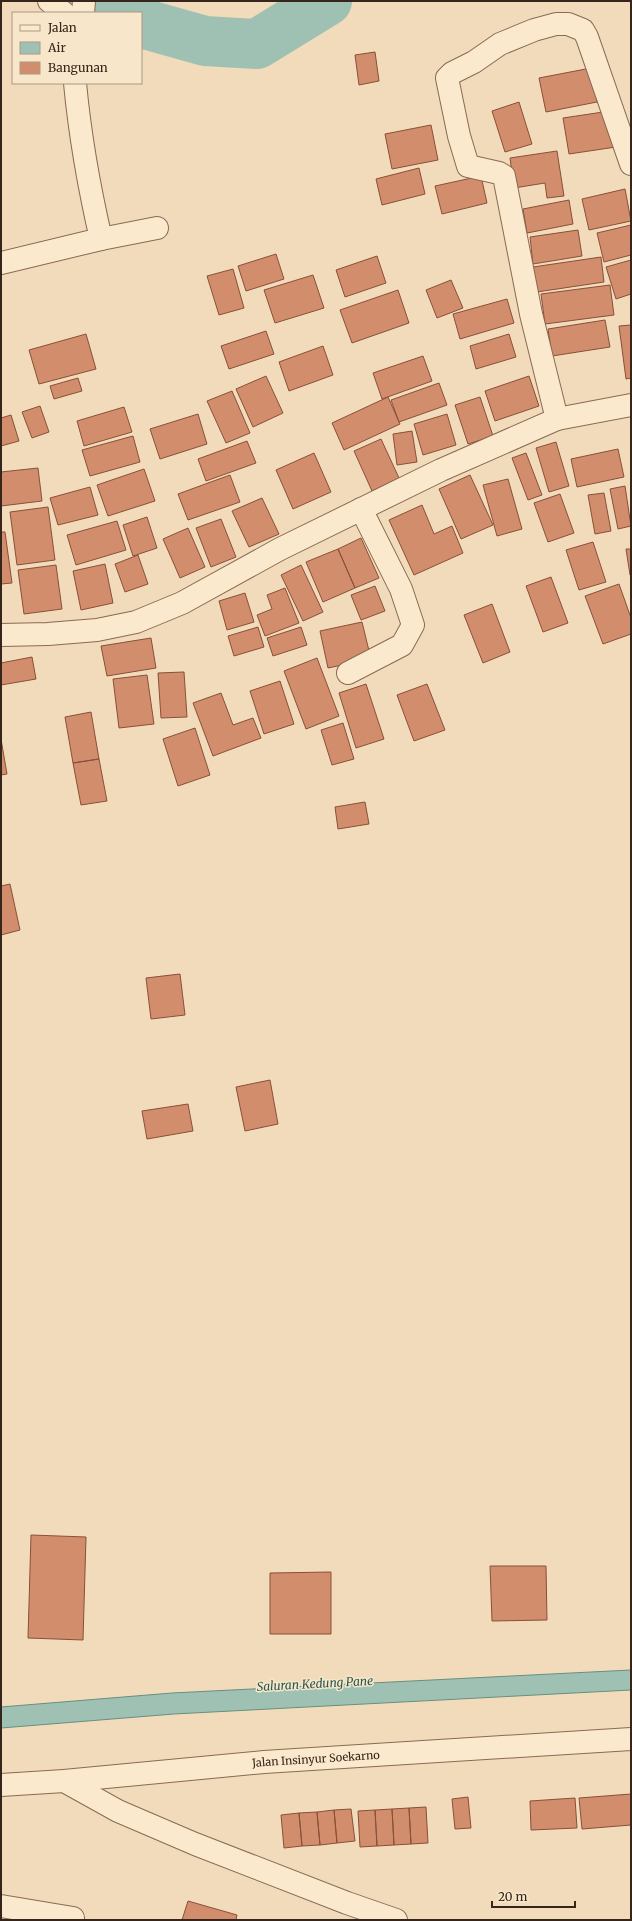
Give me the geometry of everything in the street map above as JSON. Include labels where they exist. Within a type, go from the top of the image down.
[{"type":"street","points":[[49,1],[63,12]]},
{"type":"street","points":[[83,12],[84,1]]},
{"type":"street","points":[[558,419],[531,314],[504,176],[499,173],[468,166],[459,136],[447,78],[513,37],[556,24],[577,26],[583,30],[588,37],[631,164]]},
{"type":"street","points":[[75,84],[90,194],[101,239]]},
{"type":"street","points":[[1,263],[101,239],[157,228]]},
{"type":"street","points":[[1,635],[48,634],[97,630],[136,622],[182,603],[280,550],[441,470],[558,419],[631,406]]},
{"type":"street","points":[[348,673],[402,645],[413,625],[401,589],[361,509]]},
{"type":"street","name":"Jalan Insinyur Soekarno","points":[[1,1785],[64,1781],[264,1762],[631,1739]]},
{"type":"street","points":[[64,1781],[118,1811],[195,1844],[347,1903],[396,1920]]},
{"type":"street","points":[[1,1906],[73,1918]]},
{"type":"water","points":[[631,1670],[631,1690],[174,1714],[1,1728],[1,1707],[172,1693]]},
{"type":"building","points":[[375,52],[379,81],[359,85],[355,55]]},
{"type":"building","points":[[591,68],[597,102],[546,112],[539,78]]},
{"type":"building","points":[[519,102],[532,144],[505,152],[492,111]]},
{"type":"building","points":[[610,111],[616,147],[569,154],[563,118]]},
{"type":"building","points":[[431,125],[438,160],[392,169],[385,134]]},
{"type":"building","points":[[557,151],[564,196],[547,198],[545,183],[514,188],[510,158]]},
{"type":"building","points":[[419,168],[425,194],[382,205],[376,179]]},
{"type":"building","points":[[481,176],[487,203],[442,214],[435,186]]},
{"type":"building","points":[[625,189],[631,221],[589,230],[582,199]]},
{"type":"building","points":[[569,200],[573,224],[527,233],[523,209]]},
{"type":"building","points":[[631,225],[631,255],[604,262],[597,233]]},
{"type":"building","points":[[578,230],[582,256],[533,264],[530,237]]},
{"type":"building","points":[[276,254],[284,279],[246,291],[238,266]]},
{"type":"building","points":[[377,256],[386,283],[345,297],[336,270]]},
{"type":"building","points":[[601,257],[604,282],[537,292],[533,267]]},
{"type":"building","points":[[631,260],[631,294],[616,299],[606,267]]},
{"type":"building","points":[[233,269],[244,308],[219,315],[207,276]]},
{"type":"building","points":[[313,275],[324,308],[275,323],[264,290]]},
{"type":"building","points":[[451,280],[463,308],[437,318],[426,290]]},
{"type":"building","points":[[610,285],[614,315],[545,324],[541,294]]},
{"type":"building","points":[[398,290],[409,323],[352,343],[340,310]]},
{"type":"building","points":[[507,299],[514,323],[460,339],[453,314]]},
{"type":"building","points":[[605,320],[610,347],[552,356],[548,329]]},
{"type":"building","points":[[631,325],[631,378],[626,379],[619,326]]},
{"type":"building","points":[[266,331],[274,354],[229,369],[221,346]]},
{"type":"building","points":[[86,334],[96,369],[39,384],[29,350]]},
{"type":"building","points":[[509,334],[516,357],[476,369],[470,346]]},
{"type":"building","points":[[323,346],[333,375],[289,391],[279,362]]},
{"type":"building","points":[[423,356],[432,381],[382,399],[373,373]]},
{"type":"building","points":[[266,376],[283,413],[253,427],[236,389]]},
{"type":"building","points":[[529,376],[539,406],[495,421],[485,391]]},
{"type":"building","points":[[78,378],[82,391],[54,399],[50,386]]},
{"type":"building","points":[[439,383],[447,405],[399,422],[391,400]]},
{"type":"building","points":[[232,391],[250,433],[226,443],[207,401]]},
{"type":"building","points":[[388,397],[400,424],[344,450],[332,423]]},
{"type":"building","points":[[480,397],[493,436],[468,444],[455,405]]},
{"type":"building","points":[[40,406],[49,432],[32,438],[22,412]]},
{"type":"building","points":[[124,407],[132,432],[84,446],[77,421]]},
{"type":"building","points":[[198,414],[207,444],[160,459],[150,429]]},
{"type":"building","points":[[447,414],[456,445],[423,455],[414,424]]},
{"type":"building","points":[[11,415],[19,441],[1,446],[1,418]]},
{"type":"building","points":[[412,431],[417,462],[397,465],[393,434]]},
{"type":"building","points":[[133,436],[140,462],[90,476],[82,450]]},
{"type":"building","points":[[381,439],[399,478],[372,491],[354,451]]},
{"type":"building","points":[[247,441],[256,463],[206,481],[198,459]]},
{"type":"building","points":[[556,442],[569,486],[549,492],[536,448]]},
{"type":"building","points":[[618,449],[624,477],[577,487],[571,459]]},
{"type":"building","points":[[314,453],[331,492],[293,509],[276,470]]},
{"type":"building","points":[[526,453],[542,495],[528,500],[512,458]]},
{"type":"building","points":[[38,468],[42,501],[1,506],[1,472]]},
{"type":"building","points":[[144,469],[155,501],[108,516],[97,485]]},
{"type":"building","points":[[230,475],[240,502],[188,520],[178,494]]},
{"type":"building","points":[[470,475],[493,525],[461,539],[439,489]]},
{"type":"building","points":[[508,479],[522,529],[497,536],[483,485]]},
{"type":"building","points":[[625,486],[631,526],[618,529],[610,489]]},
{"type":"building","points":[[90,487],[98,515],[58,525],[50,498]]},
{"type":"building","points":[[604,493],[611,531],[595,534],[588,495]]},
{"type":"building","points":[[560,494],[574,533],[548,542],[534,503]]},
{"type":"building","points":[[262,498],[279,534],[249,547],[232,511]]},
{"type":"building","points":[[422,505],[434,534],[452,526],[463,553],[414,575],[389,520]]},
{"type":"building","points":[[48,507],[55,560],[17,565],[10,512]]},
{"type":"building","points":[[147,517],[157,548],[133,556],[123,525]]},
{"type":"building","points":[[221,519],[236,557],[211,567],[196,528]]},
{"type":"building","points":[[117,521],[126,550],[76,565],[67,535]]},
{"type":"building","points":[[188,528],[205,567],[180,578],[163,539]]},
{"type":"building","points":[[1,532],[5,532],[12,583],[1,584]]},
{"type":"building","points":[[361,538],[379,578],[355,588],[338,549]]},
{"type":"building","points":[[593,542],[606,582],[579,590],[566,550]]},
{"type":"building","points":[[338,549],[355,588],[323,602],[306,562]]},
{"type":"building","points":[[626,549],[631,549],[631,575],[630,575]]},
{"type":"building","points":[[138,555],[148,584],[125,592],[115,564]]},
{"type":"building","points":[[105,564],[113,603],[81,610],[73,571]]},
{"type":"building","points":[[56,565],[62,609],[24,614],[18,570]]},
{"type":"building","points":[[301,565],[323,612],[303,621],[281,575]]},
{"type":"building","points":[[551,577],[568,623],[543,632],[526,586]]},
{"type":"building","points":[[619,584],[631,618],[631,634],[603,644],[585,596]]},
{"type":"building","points":[[375,586],[385,611],[361,620],[351,595]]},
{"type":"building","points":[[285,588],[299,623],[265,636],[257,615],[272,609],[267,595]]},
{"type":"building","points":[[245,593],[254,622],[227,630],[219,601]]},
{"type":"building","points":[[492,604],[510,652],[483,663],[464,615]]},
{"type":"building","points":[[362,622],[371,659],[328,668],[320,631]]},
{"type":"building","points":[[258,627],[264,647],[234,656],[228,636]]},
{"type":"building","points":[[301,627],[307,645],[273,656],[267,638]]},
{"type":"building","points":[[151,638],[156,668],[107,676],[101,646]]},
{"type":"building","points":[[32,657],[36,679],[1,685],[1,663]]},
{"type":"building","points":[[317,658],[339,716],[306,729],[284,671]]},
{"type":"building","points":[[184,672],[187,717],[161,718],[158,673]]},
{"type":"building","points":[[147,675],[154,724],[119,728],[113,679]]},
{"type":"building","points":[[280,681],[294,724],[264,734],[250,691]]},
{"type":"building","points":[[366,684],[384,739],[356,748],[339,693]]},
{"type":"building","points":[[427,684],[445,730],[414,741],[397,695]]},
{"type":"building","points":[[221,693],[233,725],[253,718],[261,738],[213,756],[193,703]]},
{"type":"building","points":[[91,712],[99,759],[73,763],[65,717]]},
{"type":"building","points":[[343,723],[354,759],[332,765],[321,730]]},
{"type":"building","points":[[195,728],[210,775],[178,786],[163,739]]},
{"type":"building","points":[[1,739],[7,774],[1,775]]},
{"type":"building","points":[[99,759],[107,801],[81,805],[73,763]]},
{"type":"building","points":[[365,802],[369,824],[338,829],[335,807]]},
{"type":"building","points":[[10,884],[20,930],[1,935],[1,886]]},
{"type":"building","points":[[180,974],[185,1015],[151,1019],[146,978]]},
{"type":"building","points":[[270,1080],[278,1124],[245,1131],[236,1087]]},
{"type":"building","points":[[188,1104],[193,1131],[147,1139],[142,1111]]},
{"type":"building","points":[[31,1535],[86,1537],[83,1640],[28,1638]]},
{"type":"building","points":[[490,1566],[546,1566],[547,1620],[492,1621]]},
{"type":"building","points":[[331,1572],[331,1634],[270,1634],[270,1573]]},
{"type":"building","points":[[631,1794],[631,1825],[582,1829],[579,1798]]},
{"type":"building","points":[[468,1797],[471,1828],[455,1829],[452,1799]]},
{"type":"building","points":[[575,1798],[577,1828],[531,1830],[530,1801]]},
{"type":"building","points":[[426,1807],[428,1843],[411,1844],[409,1808]]},
{"type":"building","points":[[409,1808],[411,1844],[394,1845],[392,1809]]},
{"type":"building","points":[[351,1809],[355,1841],[337,1843],[334,1810]]},
{"type":"building","points":[[392,1809],[394,1845],[377,1846],[375,1810]]},
{"type":"building","points":[[334,1810],[337,1843],[320,1845],[317,1812]]},
{"type":"building","points":[[375,1810],[377,1846],[360,1847],[358,1811]]},
{"type":"building","points":[[317,1812],[320,1845],[302,1846],[299,1813]]},
{"type":"building","points":[[299,1813],[302,1846],[284,1848],[281,1815]]},
{"type":"building","points":[[188,1901],[237,1915],[236,1920],[182,1920]]},
{"type":"waterway","points":[[77,1],[103,12]]},
{"type":"waterway","points":[[142,23],[205,41],[257,44],[327,1]]},
{"type":"water label","name":"Saluran Kedung Pane","points":[[315,1684]]}]
